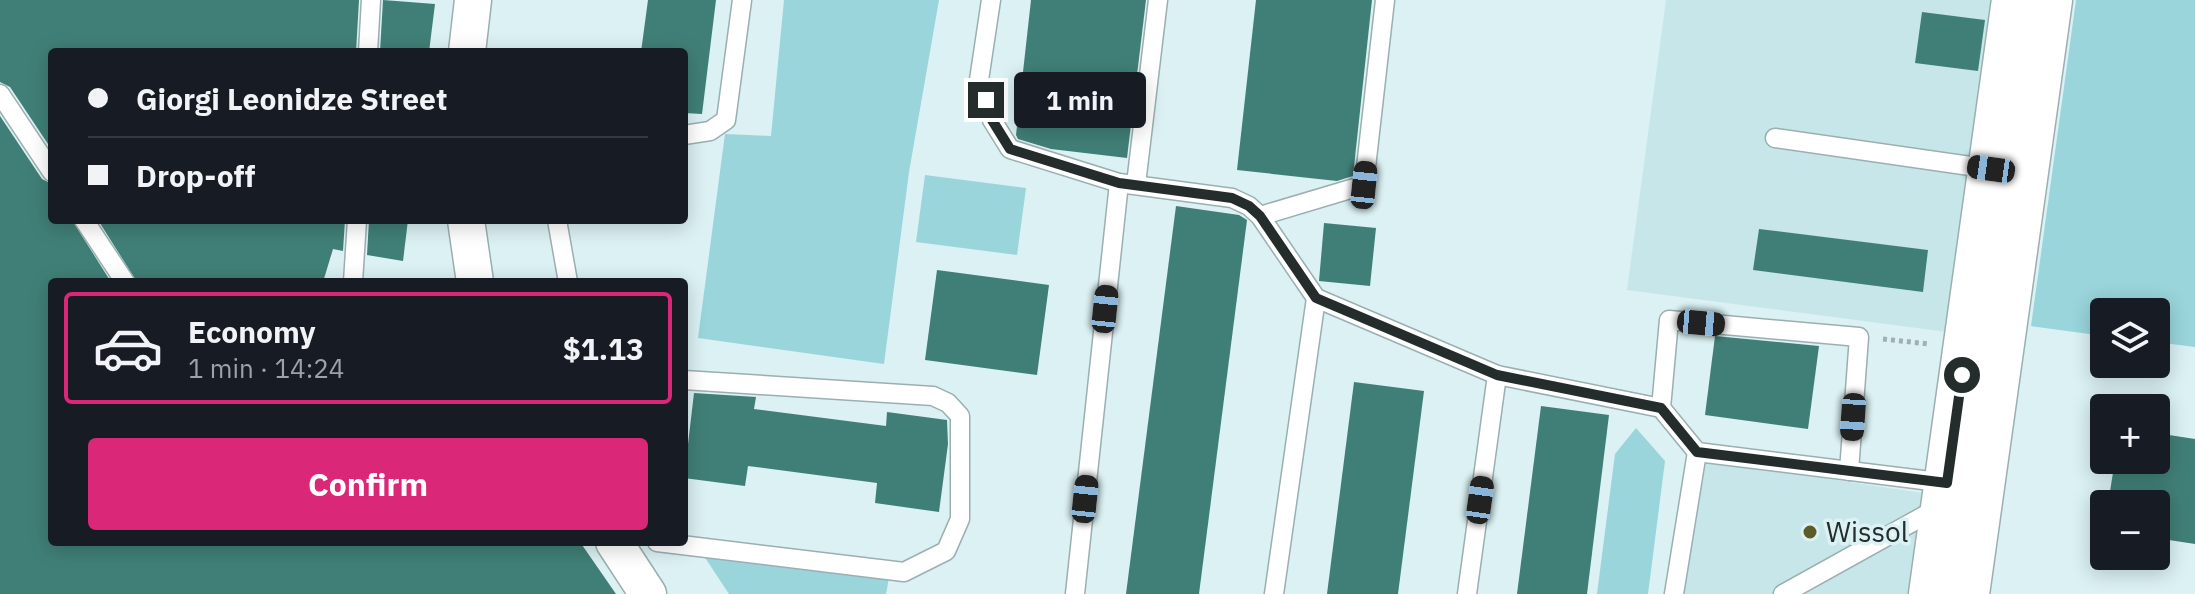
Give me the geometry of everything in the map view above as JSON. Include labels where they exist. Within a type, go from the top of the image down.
[{"type":"main road","points":[[1967,594],[1957,492],[1966,348],[2014,0]]},
{"type":"main road","points":[[1931,594],[1957,492],[2050,0]]},
{"type":"street","points":[[467,48],[468,1]]},
{"type":"street","points":[[467,224],[474,278]]},
{"type":"street","points":[[617,546],[648,594]]},
{"type":"lane","points":[[368,48],[371,0]]},
{"type":"lane","points":[[688,134],[710,131],[726,120],[742,0]]},
{"type":"lane","points":[[991,0],[979,80],[992,120],[1010,149],[1128,183],[1232,198],[1249,206],[1260,216],[1316,298],[1497,375],[1661,408],[1697,452],[1849,471],[1957,492]]},
{"type":"lane","points":[[1075,594],[1128,183],[1158,0]]},
{"type":"lane","points":[[1260,216],[1364,185],[1385,0]]},
{"type":"lane","points":[[0,94],[48,166]]},
{"type":"lane","points":[[1775,138],[1991,169]]},
{"type":"lane","points":[[87,224],[122,278]]},
{"type":"lane","points":[[353,278],[357,224]]},
{"type":"lane","points":[[558,224],[567,278]]},
{"type":"lane","points":[[1274,594],[1316,298]]},
{"type":"lane","points":[[1661,408],[1669,320],[1859,337],[1849,471]]},
{"type":"lane","points":[[1467,594],[1497,375]]},
{"type":"lane","points":[[688,380],[933,396],[948,403],[960,416],[960,519],[946,551],[904,572],[688,546]]},
{"type":"lane","points":[[1674,594],[1697,452]]},
{"type":"lane","points":[[1783,594],[1957,492]]},
{"type":"path","points":[[1859,337],[1966,348]]},
{"type":"shaded area","points":[[784,0],[939,0],[909,172],[884,364],[698,338],[725,134],[771,136]]},
{"type":"shaded area","points":[[1666,0],[1995,0],[1955,333],[1627,290]]},
{"type":"shaded area","points":[[2076,0],[2195,0],[2195,347],[2170,344],[2170,298],[2090,298],[2090,334],[2031,326]]},
{"type":"shaded area","points":[[925,175],[1026,188],[1017,255],[916,242]]},
{"type":"shaded area","points":[[1636,428],[1665,461],[1648,594],[1597,594],[1615,454]]},
{"type":"shaded area","name":"Wissol","points":[[1701,460],[1936,495],[1921,594],[1681,594]]},
{"type":"shaded area","points":[[704,556],[889,578],[886,594],[729,594]]},
{"type":"building","points":[[0,0],[359,0],[356,48],[48,48],[48,144],[10,87],[0,82]]},
{"type":"building","points":[[383,0],[435,4],[430,48],[380,48]]},
{"type":"building","points":[[648,0],[716,0],[702,114],[688,113],[688,48],[642,48]]},
{"type":"building","points":[[1031,0],[1146,0],[1127,158],[1051,149],[1018,139]]},
{"type":"building","points":[[1256,0],[1372,0],[1353,176],[1337,181],[1237,170]]},
{"type":"building","points":[[1922,12],[1985,20],[1978,71],[1915,63]]},
{"type":"building","points":[[0,116],[42,179],[48,182],[48,224],[75,224],[108,278],[48,278],[48,546],[583,546],[616,594],[0,594]]},
{"type":"building","points":[[1176,206],[1239,215],[1247,220],[1199,594],[1126,594]]},
{"type":"building","points":[[1324,223],[1376,228],[1370,286],[1319,281]]},
{"type":"building","points":[[101,224],[345,224],[343,251],[333,249],[324,278],[134,278]]},
{"type":"building","points":[[369,224],[408,224],[403,261],[367,255]]},
{"type":"building","points":[[1759,229],[1928,250],[1923,292],[1753,270]]},
{"type":"building","points":[[937,270],[1049,285],[1037,375],[925,360]]},
{"type":"building","points":[[1715,336],[1819,346],[1808,429],[1705,415]]},
{"type":"building","points":[[1354,382],[1424,391],[1398,594],[1327,594]]},
{"type":"building","points":[[694,393],[756,397],[754,409],[886,426],[887,412],[947,420],[948,444],[939,512],[875,503],[877,483],[748,466],[745,486],[688,479],[688,444]]},
{"type":"building","points":[[1541,406],[1609,415],[1587,594],[1517,594]]},
{"type":"building","points":[[2170,435],[2195,439],[2195,544],[2170,540],[2170,490],[2110,490],[2113,474],[2170,474]]},
{"type":"place","name":"Wissol","points":[[1810,532]]},
{"type":"route","points":[[986,100],[992,120],[1010,149],[1119,183],[1232,198],[1249,206],[1260,216],[1316,298],[1497,375],[1661,408],[1697,452],[1947,483],[1962,375]]}]
